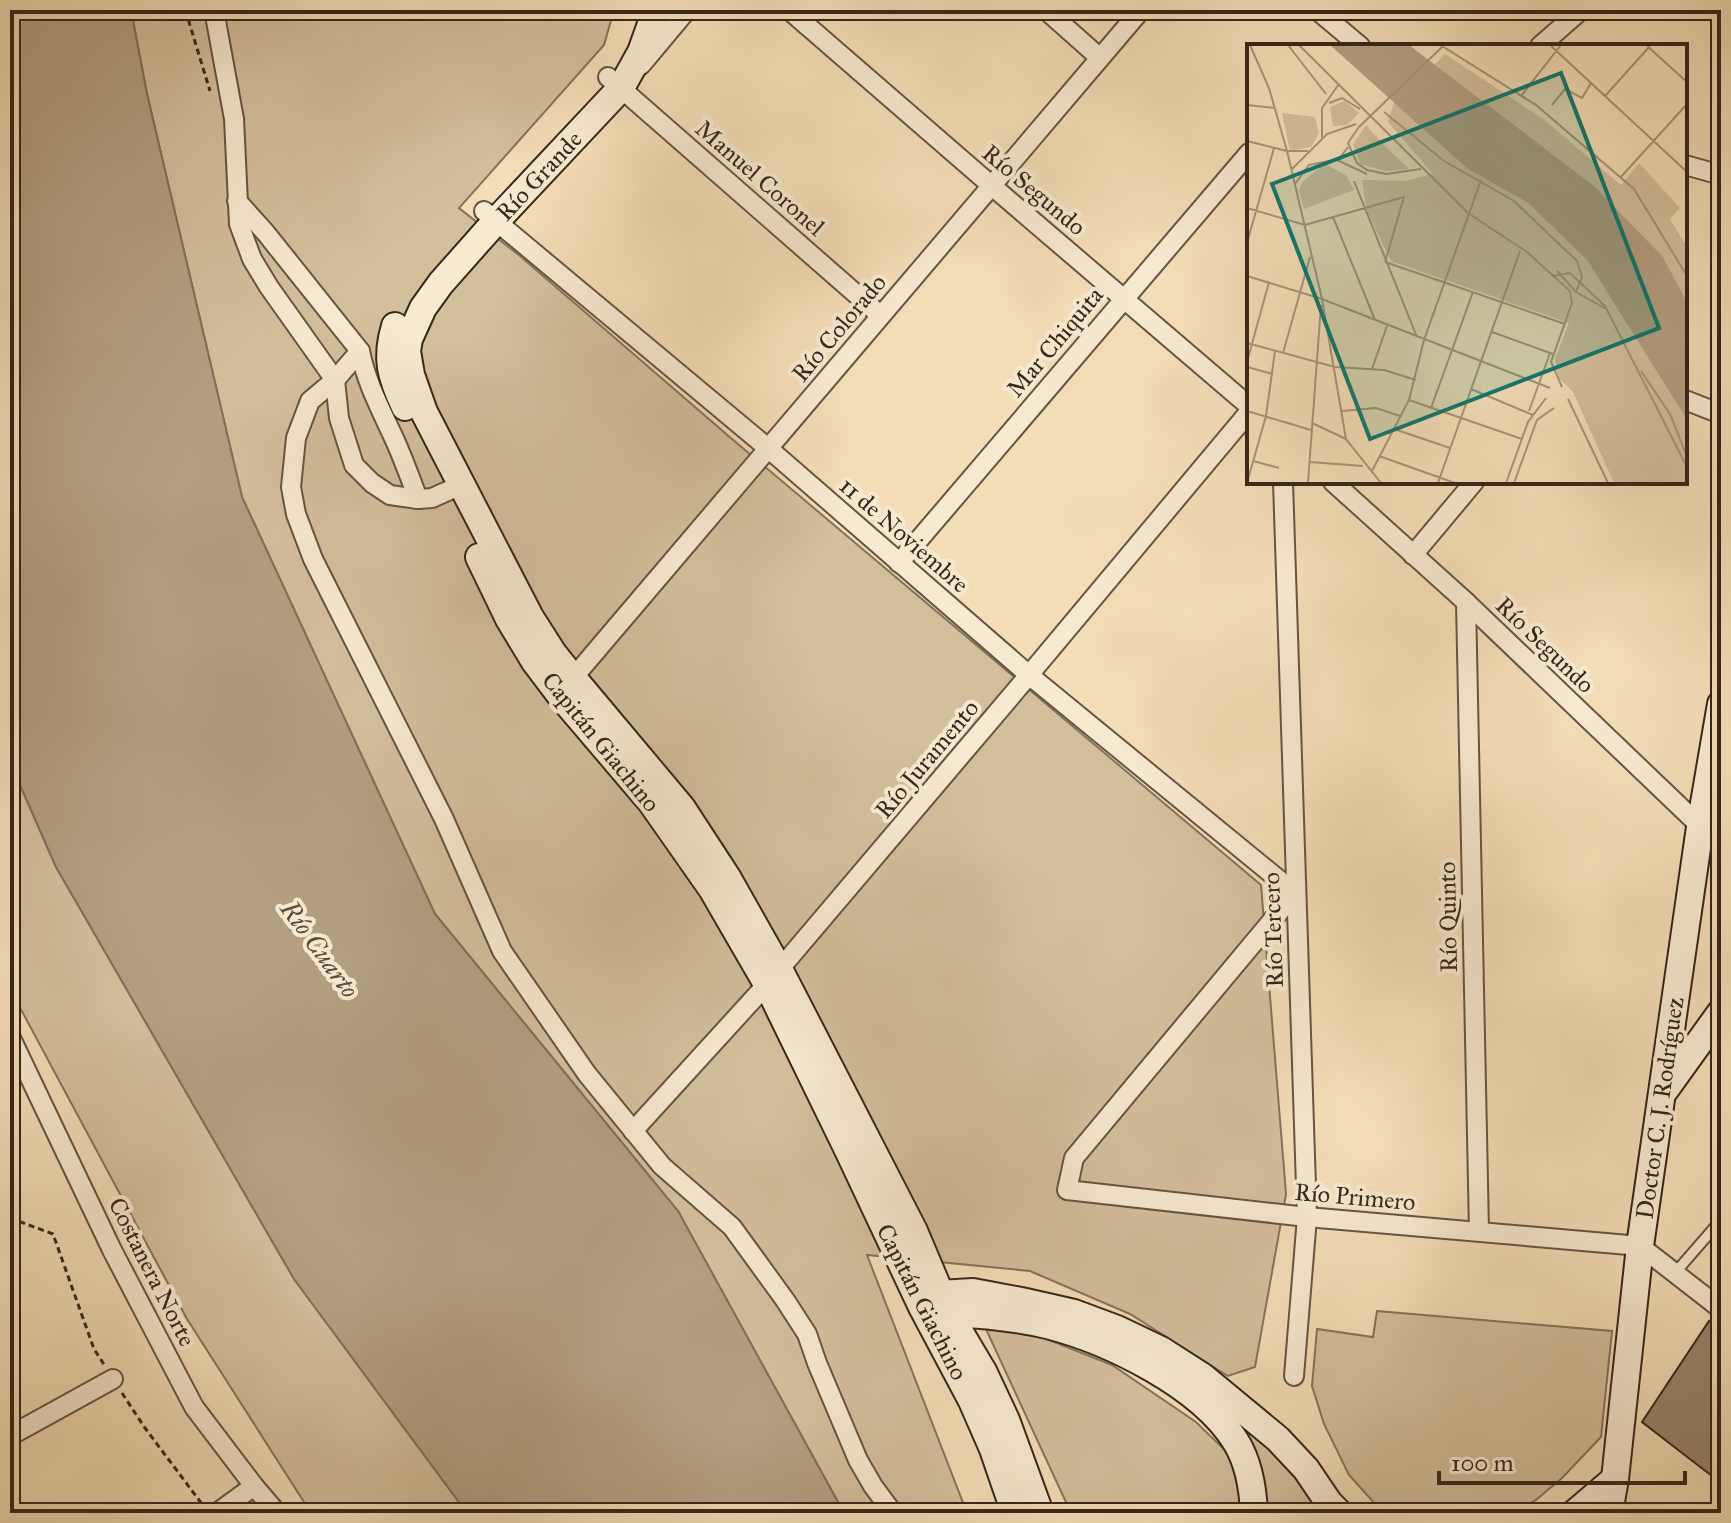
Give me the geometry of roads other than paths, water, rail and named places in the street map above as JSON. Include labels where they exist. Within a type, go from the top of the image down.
[{"type":"main road","points":[[615,83],[632,39],[639,10]]},
{"type":"main road","points":[[615,83],[641,52],[656,10]]},
{"type":"main road","name":"Río Grande","points":[[407,351],[423,308],[490,216],[615,83]]},
{"type":"main road","name":"Capitán Giachino","points":[[490,216],[429,275],[405,306],[396,324],[389,353],[401,400],[424,452],[453,489],[553,653],[682,808],[727,877],[773,976],[914,1231],[937,1305],[1015,1513]]},
{"type":"main road","name":"Capitán Giachino","points":[[407,351],[411,375],[453,489],[509,619],[560,695],[651,802],[773,976]]},
{"type":"main road","name":"Doctor C. J. Rodríguez","points":[[1609,1513],[1640,1246],[1700,827],[1721,704]]},
{"type":"main road","points":[[1662,1093],[1721,1012]]},
{"type":"main road","points":[[937,1305],[973,1292],[1074,1313],[1161,1350],[1203,1377],[1278,1439],[1306,1469],[1339,1513]]},
{"type":"main road","points":[[937,1305],[1048,1325],[1114,1349],[1155,1370],[1208,1408],[1236,1442],[1246,1464],[1254,1513]]},
{"type":"main road","name":"Capitán Giachino","points":[[937,1305],[990,1385],[1040,1513]]},
{"type":"main road","points":[[1575,1513],[1615,1479]]},
{"type":"street","points":[[214,10],[234,119],[239,224],[252,259],[269,287],[335,380],[339,418],[354,465],[390,495],[432,498],[453,489]]},
{"type":"street","name":"Río Grande","points":[[615,83],[687,10]]},
{"type":"street","name":"Río Segundo","points":[[789,10],[1247,407]]},
{"type":"street","points":[[1046,10],[1100,58]]},
{"type":"street","name":"Río Colorado","points":[[573,678],[1141,10]]},
{"type":"street","points":[[1317,10],[1352,44]]},
{"type":"street","points":[[1542,44],[1581,10]]},
{"type":"street","name":"Manuel Coronel","points":[[615,83],[880,315]]},
{"type":"street","name":"Mar Chiquita","points":[[899,563],[1247,155]]},
{"type":"street","points":[[1687,166],[1721,175]]},
{"type":"street","points":[[237,201],[360,351],[372,392],[418,499]]},
{"type":"street","name":"11 de Noviembre","points":[[490,216],[769,449],[1029,675],[1295,893]]},
{"type":"street","points":[[360,351],[335,380],[310,401],[296,438],[291,487],[296,514],[313,559],[444,819],[502,951],[587,1074],[633,1131],[662,1166],[732,1227],[785,1300],[807,1334],[858,1460],[893,1513]]},
{"type":"street","points":[[1687,401],[1721,414]]},
{"type":"street","name":"Río Juramento","points":[[633,1131],[773,976],[1029,675],[1247,411]]},
{"type":"street","name":"Río Tercero","points":[[1283,484],[1307,1217],[1294,1376]]},
{"type":"street","name":"Río Segundo","points":[[1335,484],[1466,602],[1721,846]]},
{"type":"street","points":[[1413,555],[1472,484]]},
{"type":"street","name":"Río Quinto","points":[[1466,602],[1479,1231]]},
{"type":"street","points":[[1700,827],[1721,795]]},
{"type":"street","name":"Río Primero","points":[[1295,893],[1074,1158],[1067,1190],[1307,1217],[1640,1246]]},
{"type":"street","name":"Costanera Norte","points":[[10,1036],[112,1250],[194,1407],[277,1513]]},
{"type":"street","points":[[1640,1246],[1721,1309]]},
{"type":"street","points":[[10,1426],[15,1433],[113,1379]]},
{"type":"street","points":[[217,1513],[254,1486]]},
{"type":"lane","points":[[1675,1273],[1721,1220]]},
{"type":"water","name":"Río Cuarto","points":[[10,10],[131,10],[147,94],[242,497],[435,914],[678,1211],[844,1513],[467,1513],[294,1279],[56,867],[10,762]]}]
